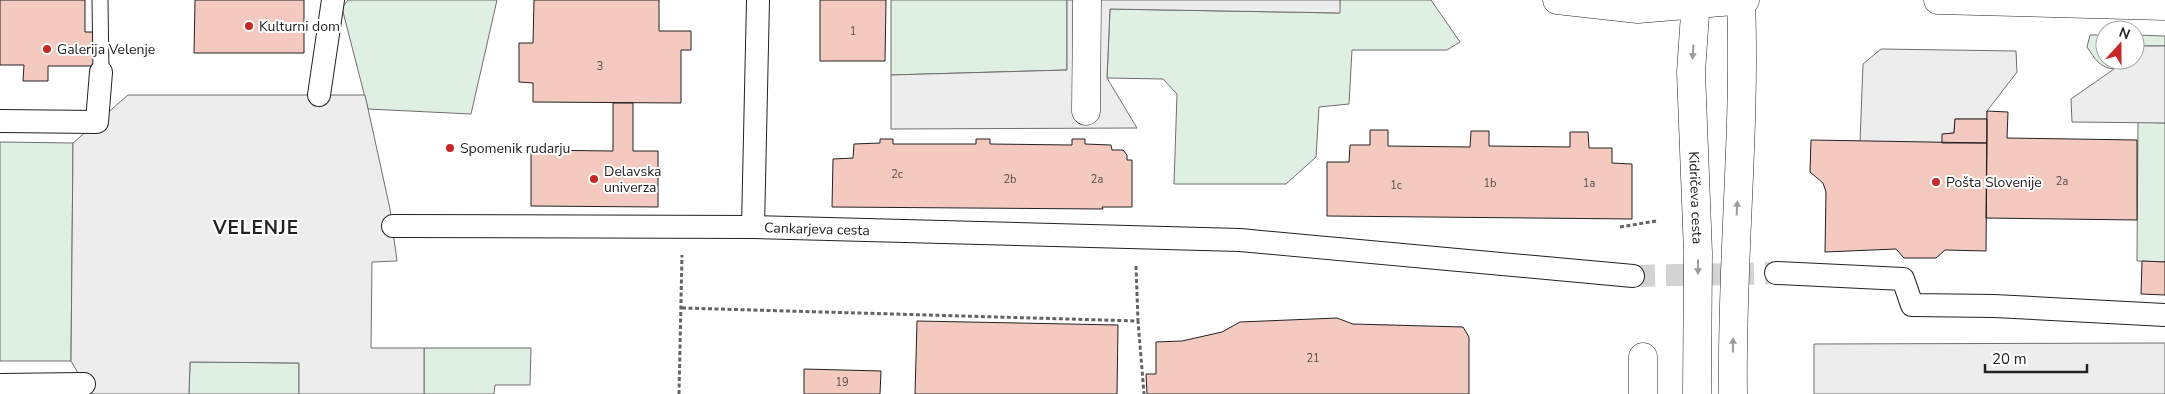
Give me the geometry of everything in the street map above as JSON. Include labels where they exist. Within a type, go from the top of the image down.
[{"type":"main road","points":[[1086,111],[1087,0]]},
{"type":"main road","points":[[1557,0],[1638,9],[1696,2],[1742,0],[1744,72],[1735,257],[1733,394]]},
{"type":"main road","points":[[1938,0],[2165,6]]},
{"type":"main road","name":"Kidričeva cesta","points":[[1696,2],[1691,72],[1698,253],[1697,394]]},
{"type":"main road","points":[[1642,357],[1643,394]]},
{"type":"street","points":[[319,95],[333,0]]},
{"type":"street","points":[[753,227],[758,0]]},
{"type":"street","points":[[0,121],[97,122],[101,72]]},
{"type":"street","name":"Cankarjeva cesta","points":[[393,226],[753,227],[1240,240],[1633,276]]},
{"type":"street","points":[[1776,273],[1903,279],[1912,305],[1994,306],[2165,315]]},
{"type":"street","points":[[0,385],[84,384]]},
{"type":"lane","points":[[100,0],[101,72]]},
{"type":"path","points":[[1620,227],[1656,221]]},
{"type":"path","points":[[679,394],[682,227]]},
{"type":"path","points":[[1136,237],[1138,321],[1144,394]]},
{"type":"path","points":[[682,308],[1138,321]]},
{"type":"green space","points":[[348,0],[497,0],[471,114],[368,109],[342,8]]},
{"type":"green space","points":[[891,0],[1067,0],[1067,70],[891,75]]},
{"type":"green space","points":[[1340,0],[1431,0],[1460,42],[1447,50],[1352,50],[1349,104],[1319,107],[1316,157],[1286,184],[1174,184],[1177,94],[1163,79],[1107,78],[1110,9],[1339,13]]},
{"type":"green space","points":[[2090,35],[2095,35],[2095,58],[2087,47]]},
{"type":"green space","points":[[2145,35],[2165,36],[2165,46],[2145,46]]},
{"type":"green space","points":[[2138,122],[2165,123],[2165,262],[2137,261]]},
{"type":"green space","points":[[0,142],[73,143],[71,361],[0,361]]},
{"type":"green space","points":[[424,348],[531,348],[530,385],[495,385],[494,394],[424,394]]},
{"type":"green space","points":[[190,362],[299,363],[299,394],[189,394]]},
{"type":"shaded area","points":[[1067,0],[1340,0],[1340,13],[1110,9],[1107,78],[1137,128],[891,129],[891,75],[1067,70]]},
{"type":"shaded area","points":[[2145,46],[2165,46],[2165,123],[2072,122],[2071,99],[2113,70],[2145,70]]},
{"type":"shaded area","points":[[1881,49],[2016,51],[2017,72],[1987,111],[1987,119],[1955,119],[1954,133],[1943,134],[1942,143],[1860,142],[1863,64]]},
{"type":"shaded area","points":[[128,95],[365,95],[390,209],[397,261],[372,262],[371,348],[424,348],[424,394],[299,394],[299,363],[190,362],[189,394],[90,394],[71,361],[73,143]]},
{"type":"shaded area","points":[[2165,343],[2165,394],[1814,394],[1814,344]]},
{"type":"building","name":"Galerija Velenje","points":[[0,0],[85,0],[85,32],[94,32],[94,66],[48,66],[48,81],[23,81],[24,65],[0,65]]},
{"type":"building","name":"Kulturni dom","points":[[195,0],[304,0],[304,53],[194,53]]},
{"type":"building","points":[[534,0],[659,0],[659,31],[691,31],[691,50],[681,50],[681,103],[533,102],[533,83],[519,82],[519,43],[533,43]]},
{"type":"building","points":[[820,0],[886,0],[885,61],[820,61]]},
{"type":"building","name":"Delavska univerza","points":[[613,103],[633,103],[633,151],[658,151],[658,207],[531,206],[531,150],[613,151]]},
{"type":"building","points":[[1987,111],[2008,112],[2007,138],[2137,140],[2137,220],[1986,218]]},
{"type":"building","points":[[1955,119],[1987,119],[1987,143],[1942,143],[1942,134],[1954,133]]},
{"type":"building","points":[[1370,130],[1388,130],[1388,146],[1470,147],[1471,131],[1489,131],[1489,146],[1570,147],[1570,132],[1588,132],[1589,148],[1612,148],[1612,163],[1632,164],[1632,219],[1327,216],[1327,162],[1349,162],[1350,145],[1370,145]]},
{"type":"building","points":[[880,139],[893,139],[893,144],[976,144],[976,139],[990,139],[990,144],[1072,145],[1072,139],[1085,139],[1085,144],[1111,145],[1112,150],[1123,150],[1127,155],[1127,160],[1132,160],[1132,207],[1102,207],[1103,209],[832,207],[833,159],[853,158],[854,144],[880,143]]},
{"type":"building","points":[[1811,140],[1987,143],[1986,251],[1945,250],[1936,258],[1904,258],[1896,249],[1825,252],[1826,192],[1823,183],[1810,172]]},
{"type":"building","points":[[2142,261],[2165,262],[2165,295],[2141,294]]},
{"type":"building","points":[[1337,318],[1353,324],[1463,327],[1469,337],[1469,394],[1147,394],[1146,374],[1156,374],[1156,342],[1182,341],[1222,332],[1240,322]]},
{"type":"building","points":[[917,321],[1118,325],[1117,394],[915,394]]},
{"type":"building","points":[[804,369],[881,371],[880,394],[804,394]]},
{"type":"tunnel","points":[[1633,276],[1776,273]]},
{"type":"place","name":"Kulturni dom","points":[[249,26]]},
{"type":"place","name":"Galerija Velenje","points":[[47,49]]},
{"type":"place","name":"Spomenik rudarju","points":[[450,148]]},
{"type":"place","name":"Delavska univerza","points":[[594,179]]},
{"type":"place","name":"Pošta Slovenije","points":[[1936,182]]},
{"type":"district","name":"VELENJE","points":[[256,227]]}]
